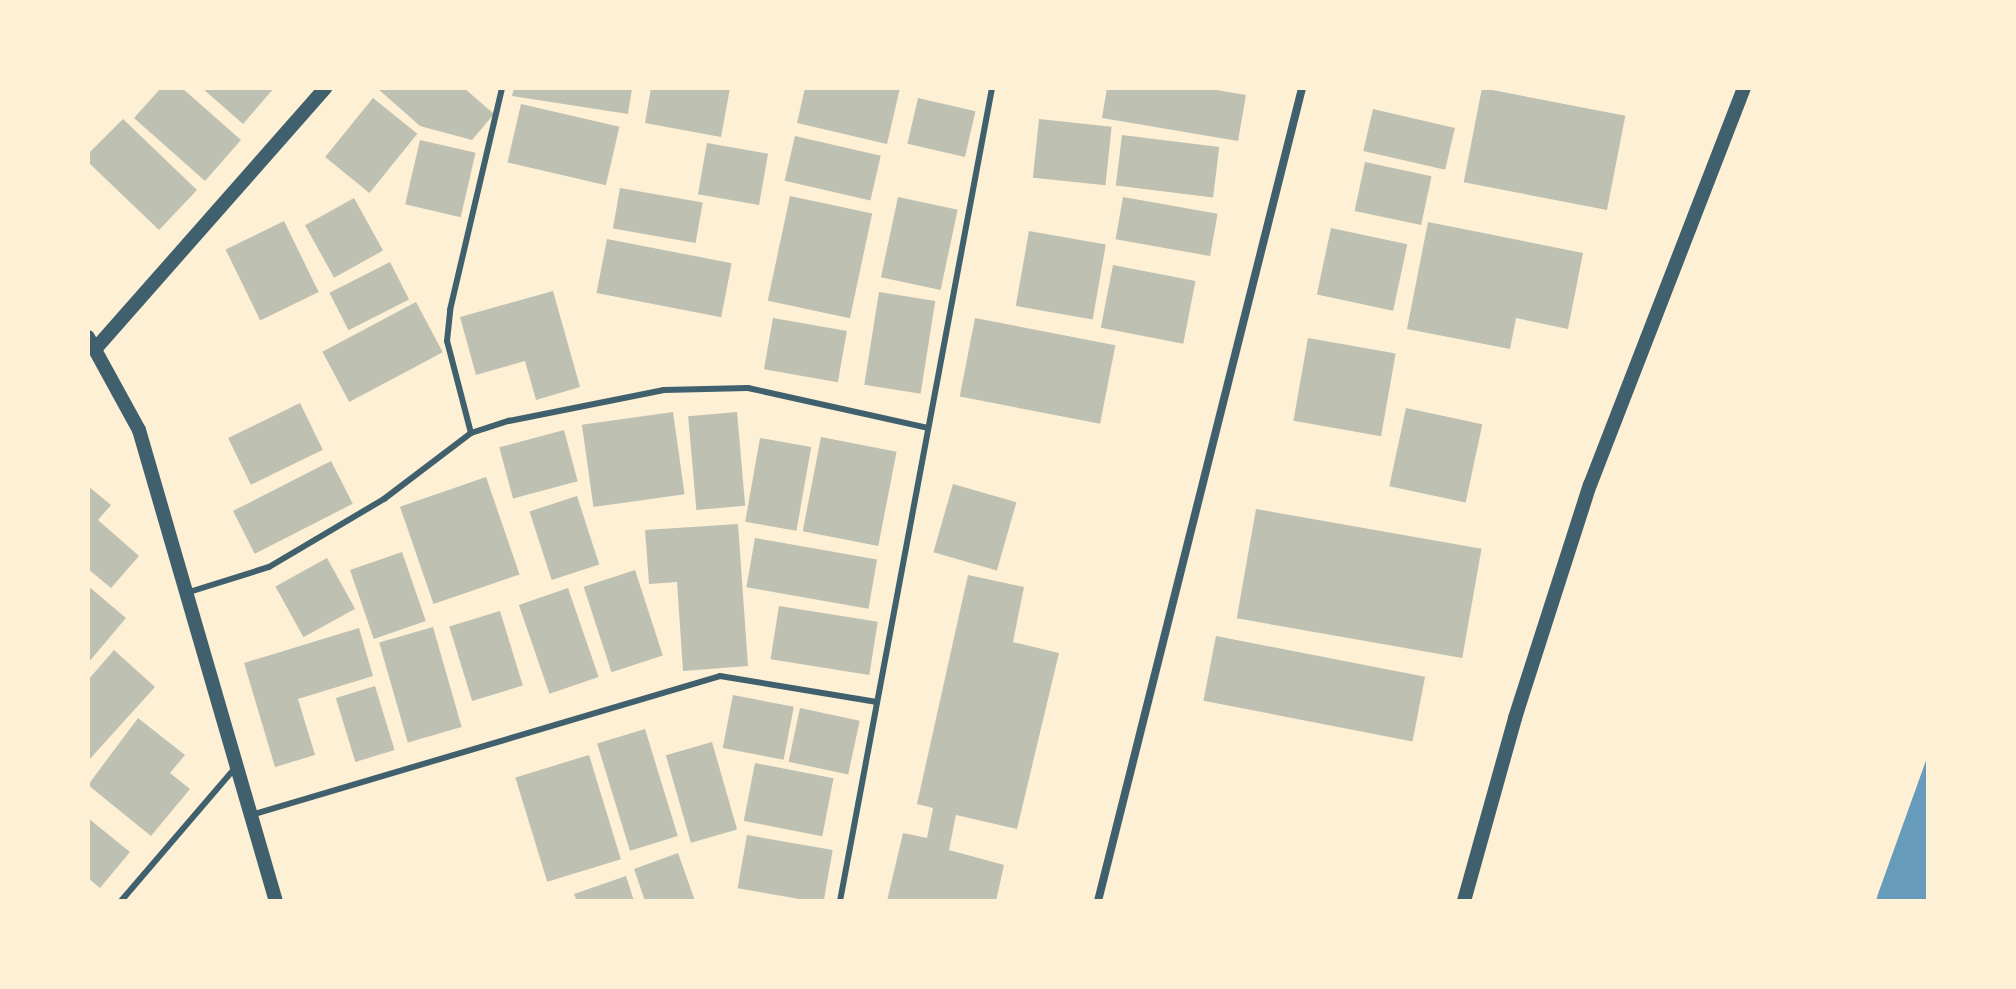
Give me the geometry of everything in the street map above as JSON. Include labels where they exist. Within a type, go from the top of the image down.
[{"type":"street","points":[[276,901],[234,769],[139,430],[91,347],[325,88]]},
{"type":"street","points":[[1098,901],[1302,88]]},
{"type":"street","points":[[1464,901],[1515,718],[1590,485],[1744,88]]},
{"type":"lane","points":[[471,433],[447,341],[450,310],[502,88]]},
{"type":"lane","points":[[840,901],[992,88]]},
{"type":"lane","points":[[185,593],[269,567],[384,499],[471,433],[664,390],[748,388],[928,428]]},
{"type":"lane","points":[[249,816],[720,676],[877,702]]},
{"type":"lane","points":[[121,901],[234,769]]},
{"type":"water","points":[[1928,755],[1928,901],[1876,901],[1878,894]]},
{"type":"building","points":[[161,88],[182,88],[241,140],[205,181],[134,118]]},
{"type":"building","points":[[202,88],[274,88],[243,124]]},
{"type":"building","points":[[377,88],[464,88],[494,114],[472,140],[420,126]]},
{"type":"building","points":[[514,88],[632,88],[628,114],[512,96]]},
{"type":"building","points":[[651,88],[730,88],[721,137],[645,123]]},
{"type":"building","points":[[805,88],[900,88],[887,144],[797,123]]},
{"type":"building","points":[[1107,88],[1205,88],[1246,95],[1238,141],[1102,118]]},
{"type":"building","points":[[1482,88],[1625,116],[1607,210],[1464,182]]},
{"type":"building","points":[[373,98],[417,134],[369,193],[325,157]]},
{"type":"building","points":[[918,98],[975,111],[965,157],[907,144]]},
{"type":"building","points":[[521,104],[619,127],[606,185],[508,162]]},
{"type":"building","points":[[1373,109],[1455,128],[1445,170],[1363,151]]},
{"type":"building","points":[[123,119],[197,190],[159,230],[88,162],[88,154]]},
{"type":"building","points":[[1039,119],[1112,127],[1105,185],[1033,178]]},
{"type":"building","points":[[1122,135],[1219,147],[1213,198],[1116,186]]},
{"type":"building","points":[[795,136],[881,156],[870,201],[785,181]]},
{"type":"building","points":[[420,140],[476,153],[461,217],[405,204]]},
{"type":"building","points":[[707,143],[768,154],[759,205],[698,194]]},
{"type":"building","points":[[1365,162],[1432,176],[1421,225],[1355,211]]},
{"type":"building","points":[[620,188],[703,203],[696,243],[613,228]]},
{"type":"building","points":[[790,196],[872,213],[850,318],[768,301]]},
{"type":"building","points":[[898,197],[958,210],[941,290],[881,277]]},
{"type":"building","points":[[1123,197],[1218,214],[1210,256],[1116,239]]},
{"type":"building","points":[[354,198],[383,250],[334,278],[305,225]]},
{"type":"building","points":[[284,221],[319,292],[260,320],[226,249]]},
{"type":"building","points":[[1428,222],[1583,253],[1568,329],[1516,318],[1510,349],[1407,329]]},
{"type":"building","points":[[1331,228],[1407,244],[1393,311],[1317,295]]},
{"type":"building","points":[[1029,231],[1106,245],[1093,319],[1016,306]]},
{"type":"building","points":[[607,239],[732,263],[721,317],[597,293]]},
{"type":"building","points":[[390,262],[409,299],[348,330],[329,293]]},
{"type":"building","points":[[1113,265],[1195,281],[1183,344],[1101,328]]},
{"type":"building","points":[[553,291],[580,387],[536,400],[525,361],[476,375],[460,317]]},
{"type":"building","points":[[879,292],[935,301],[921,394],[864,385]]},
{"type":"building","points":[[416,302],[443,352],[349,402],[322,352]]},
{"type":"building","points":[[773,318],[847,331],[838,382],[764,369]]},
{"type":"building","points":[[975,318],[1115,345],[1100,424],[960,397]]},
{"type":"building","points":[[1308,338],[1396,353],[1381,436],[1293,421]]},
{"type":"building","points":[[300,403],[323,450],[251,485],[228,438]]},
{"type":"building","points":[[1406,408],[1482,424],[1466,502],[1389,486]]},
{"type":"building","points":[[673,412],[685,494],[593,507],[582,425]]},
{"type":"building","points":[[737,412],[745,506],[696,510],[688,416]]},
{"type":"building","points":[[564,430],[578,481],[513,499],[499,447]]},
{"type":"building","points":[[821,437],[897,452],[878,546],[803,531]]},
{"type":"building","points":[[760,438],[811,447],[796,531],[745,522]]},
{"type":"building","points":[[331,461],[353,504],[255,554],[233,511]]},
{"type":"building","points":[[486,477],[520,574],[433,604],[400,507]]},
{"type":"building","points":[[953,484],[1016,502],[997,570],[933,552]]},
{"type":"building","points":[[88,486],[111,505],[98,520],[139,556],[111,588],[88,569]]},
{"type":"building","points":[[577,496],[599,564],[552,580],[529,511]]},
{"type":"building","points":[[1256,509],[1482,549],[1462,658],[1237,618]]},
{"type":"building","points":[[738,524],[748,666],[683,671],[677,582],[649,584],[645,530]]},
{"type":"building","points":[[755,538],[877,560],[868,609],[746,587]]},
{"type":"building","points":[[402,552],[426,621],[374,639],[350,570]]},
{"type":"building","points":[[327,558],[355,609],[304,637],[275,587]]},
{"type":"building","points":[[635,570],[663,656],[611,672],[584,587]]},
{"type":"building","points":[[968,575],[1024,587],[1013,642],[1059,653],[1017,829],[956,815],[949,850],[1004,865],[996,901],[887,901],[903,833],[927,838],[933,808],[917,804]]},
{"type":"building","points":[[88,586],[126,618],[88,663]]},
{"type":"building","points":[[568,588],[599,677],[549,694],[519,605]]},
{"type":"building","points":[[779,606],[878,622],[869,675],[771,659]]},
{"type":"building","points":[[500,611],[523,686],[472,701],[449,626]]},
{"type":"building","points":[[433,627],[462,727],[408,742],[379,642]]},
{"type":"building","points":[[359,628],[373,676],[298,699],[315,755],[275,767],[244,663]]},
{"type":"building","points":[[1216,636],[1425,677],[1412,741],[1203,701]]},
{"type":"building","points":[[114,650],[155,687],[88,761],[88,680]]},
{"type":"building","points":[[375,686],[395,750],[355,762],[336,698]]},
{"type":"building","points":[[733,695],[794,707],[784,760],[723,748]]},
{"type":"building","points":[[800,708],[860,721],[848,774],[789,762]]},
{"type":"building","points":[[138,718],[185,755],[170,773],[190,789],[151,836],[88,785]]},
{"type":"building","points":[[645,729],[678,836],[630,851],[597,744]]},
{"type":"building","points":[[712,742],[737,829],[691,843],[666,755]]},
{"type":"building","points":[[589,755],[621,859],[547,882],[515,778]]},
{"type":"building","points":[[755,763],[834,778],[822,836],[744,821]]},
{"type":"building","points":[[88,818],[130,852],[100,888],[88,878]]},
{"type":"building","points":[[747,835],[833,850],[824,901],[738,888]]},
{"type":"building","points":[[678,853],[695,901],[645,901],[634,869]]},
{"type":"building","points":[[626,876],[634,901],[577,901],[574,894]]}]
